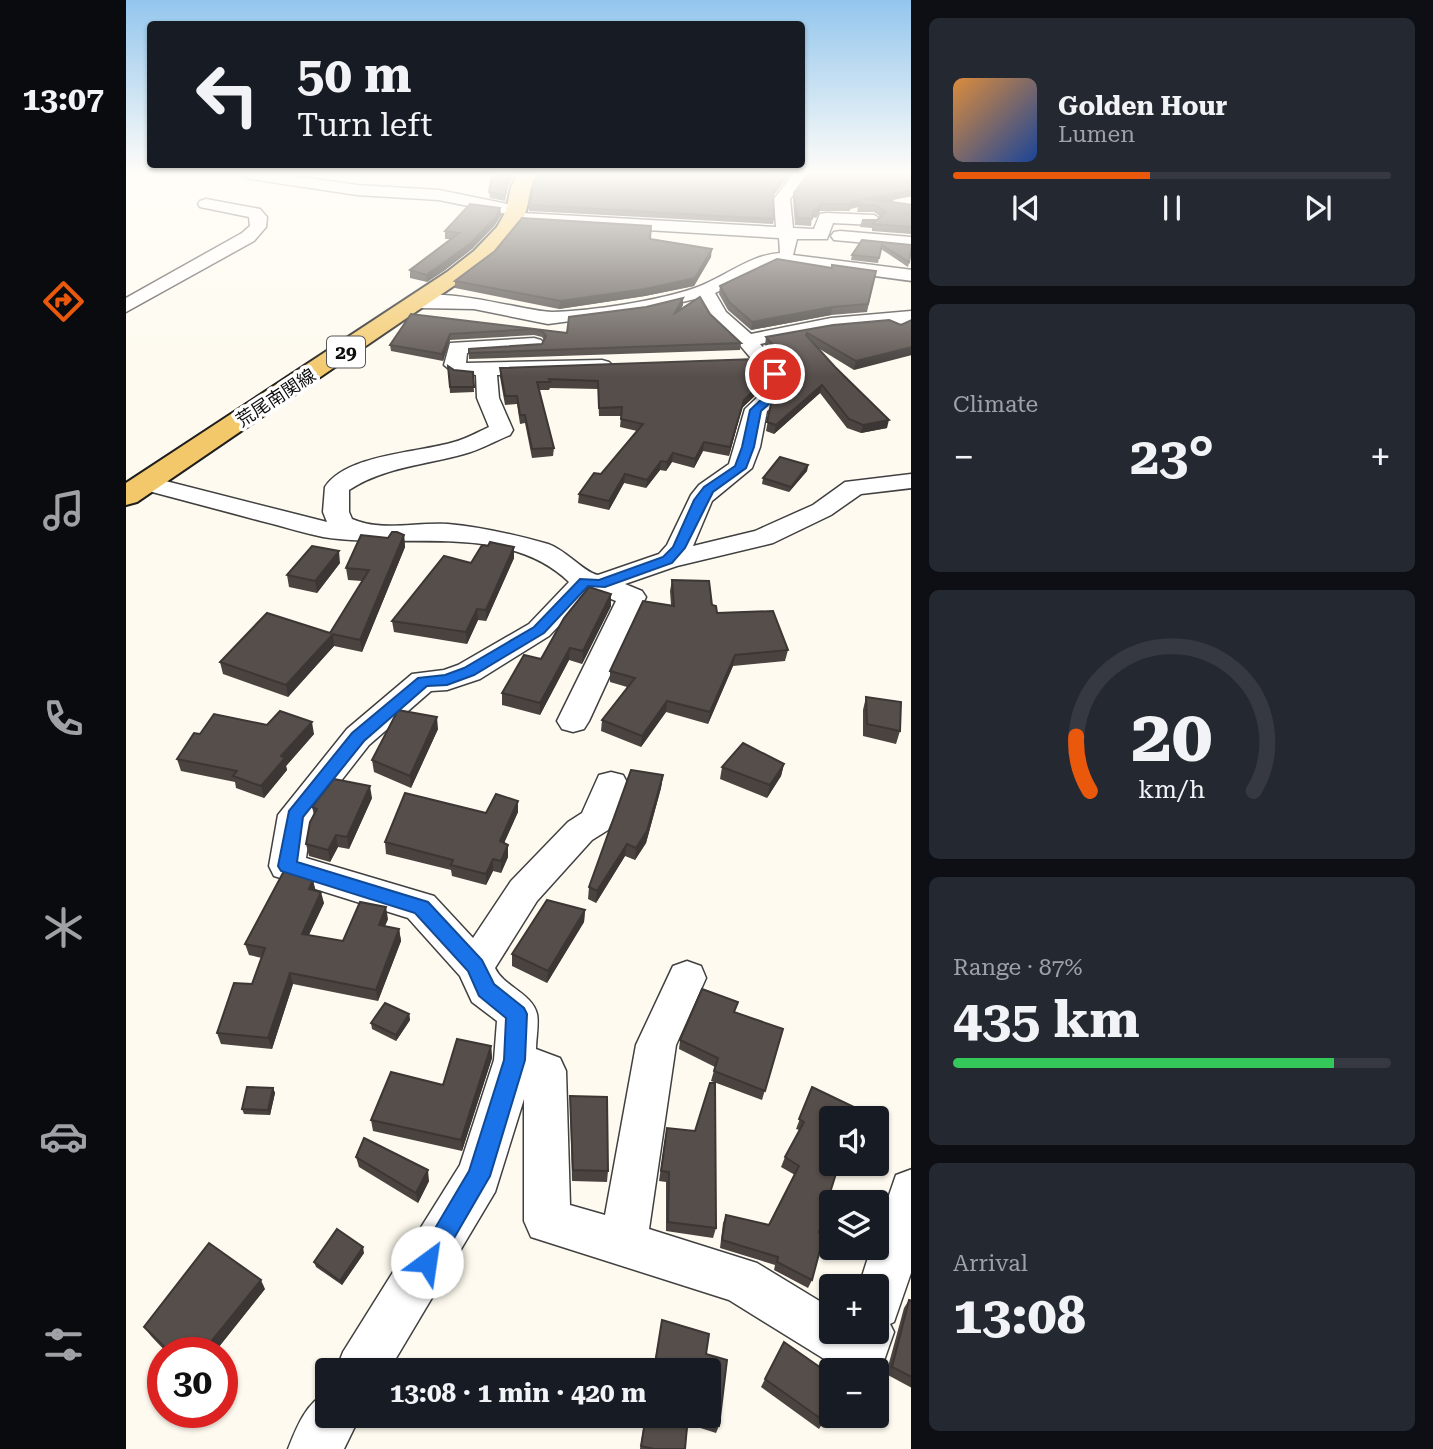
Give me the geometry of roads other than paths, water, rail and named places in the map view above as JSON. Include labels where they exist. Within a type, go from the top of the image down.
[{"type":"main road","name":"荒尾南関線","points":[[136,490],[420,302],[476,261],[495,242]]},
{"type":"street","points":[[126,306],[238,242]]},
{"type":"street","points":[[781,258],[788,250],[790,242]]},
{"type":"street","points":[[420,302],[474,303],[528,314],[567,317],[645,305],[705,291],[763,262],[781,258],[911,276]]},
{"type":"street","points":[[862,269],[911,290]]},
{"type":"street","points":[[668,560],[679,548],[700,500],[708,489],[740,468],[748,447],[756,410],[772,396],[777,384],[775,374],[747,353],[718,315],[705,291]]},
{"type":"street","points":[[528,314],[538,366]]},
{"type":"street","points":[[747,353],[831,324],[911,317]]},
{"type":"street","points":[[534,344],[457,347],[455,365],[461,369],[624,365]]},
{"type":"street","points":[[365,534],[341,524],[336,512],[337,486],[356,473],[383,464],[458,449],[502,430],[488,398],[486,368]]},
{"type":"street","points":[[368,1358],[479,1176],[514,1060],[517,1014],[486,990],[475,965],[421,907],[287,866],[295,815],[358,737],[424,681],[447,680],[469,672],[539,630],[593,583],[668,560],[764,537],[822,510],[853,487],[911,481]]},
{"type":"street","points":[[136,490],[322,529],[365,534],[447,532],[510,543],[543,551],[593,583],[632,597],[573,721]]},
{"type":"street","points":[[475,965],[524,891],[580,831],[596,821],[611,784]]},
{"type":"street","points":[[623,1244],[656,1045],[687,978]]},
{"type":"street","points":[[514,1060],[545,1071],[547,1221],[740,1280],[819,1328]]},
{"type":"street","points":[[887,1274],[911,1194]]},
{"type":"street","points":[[846,1344],[862,1354],[865,1344]]},
{"type":"street","points":[[314,1449],[327,1428]]}]
